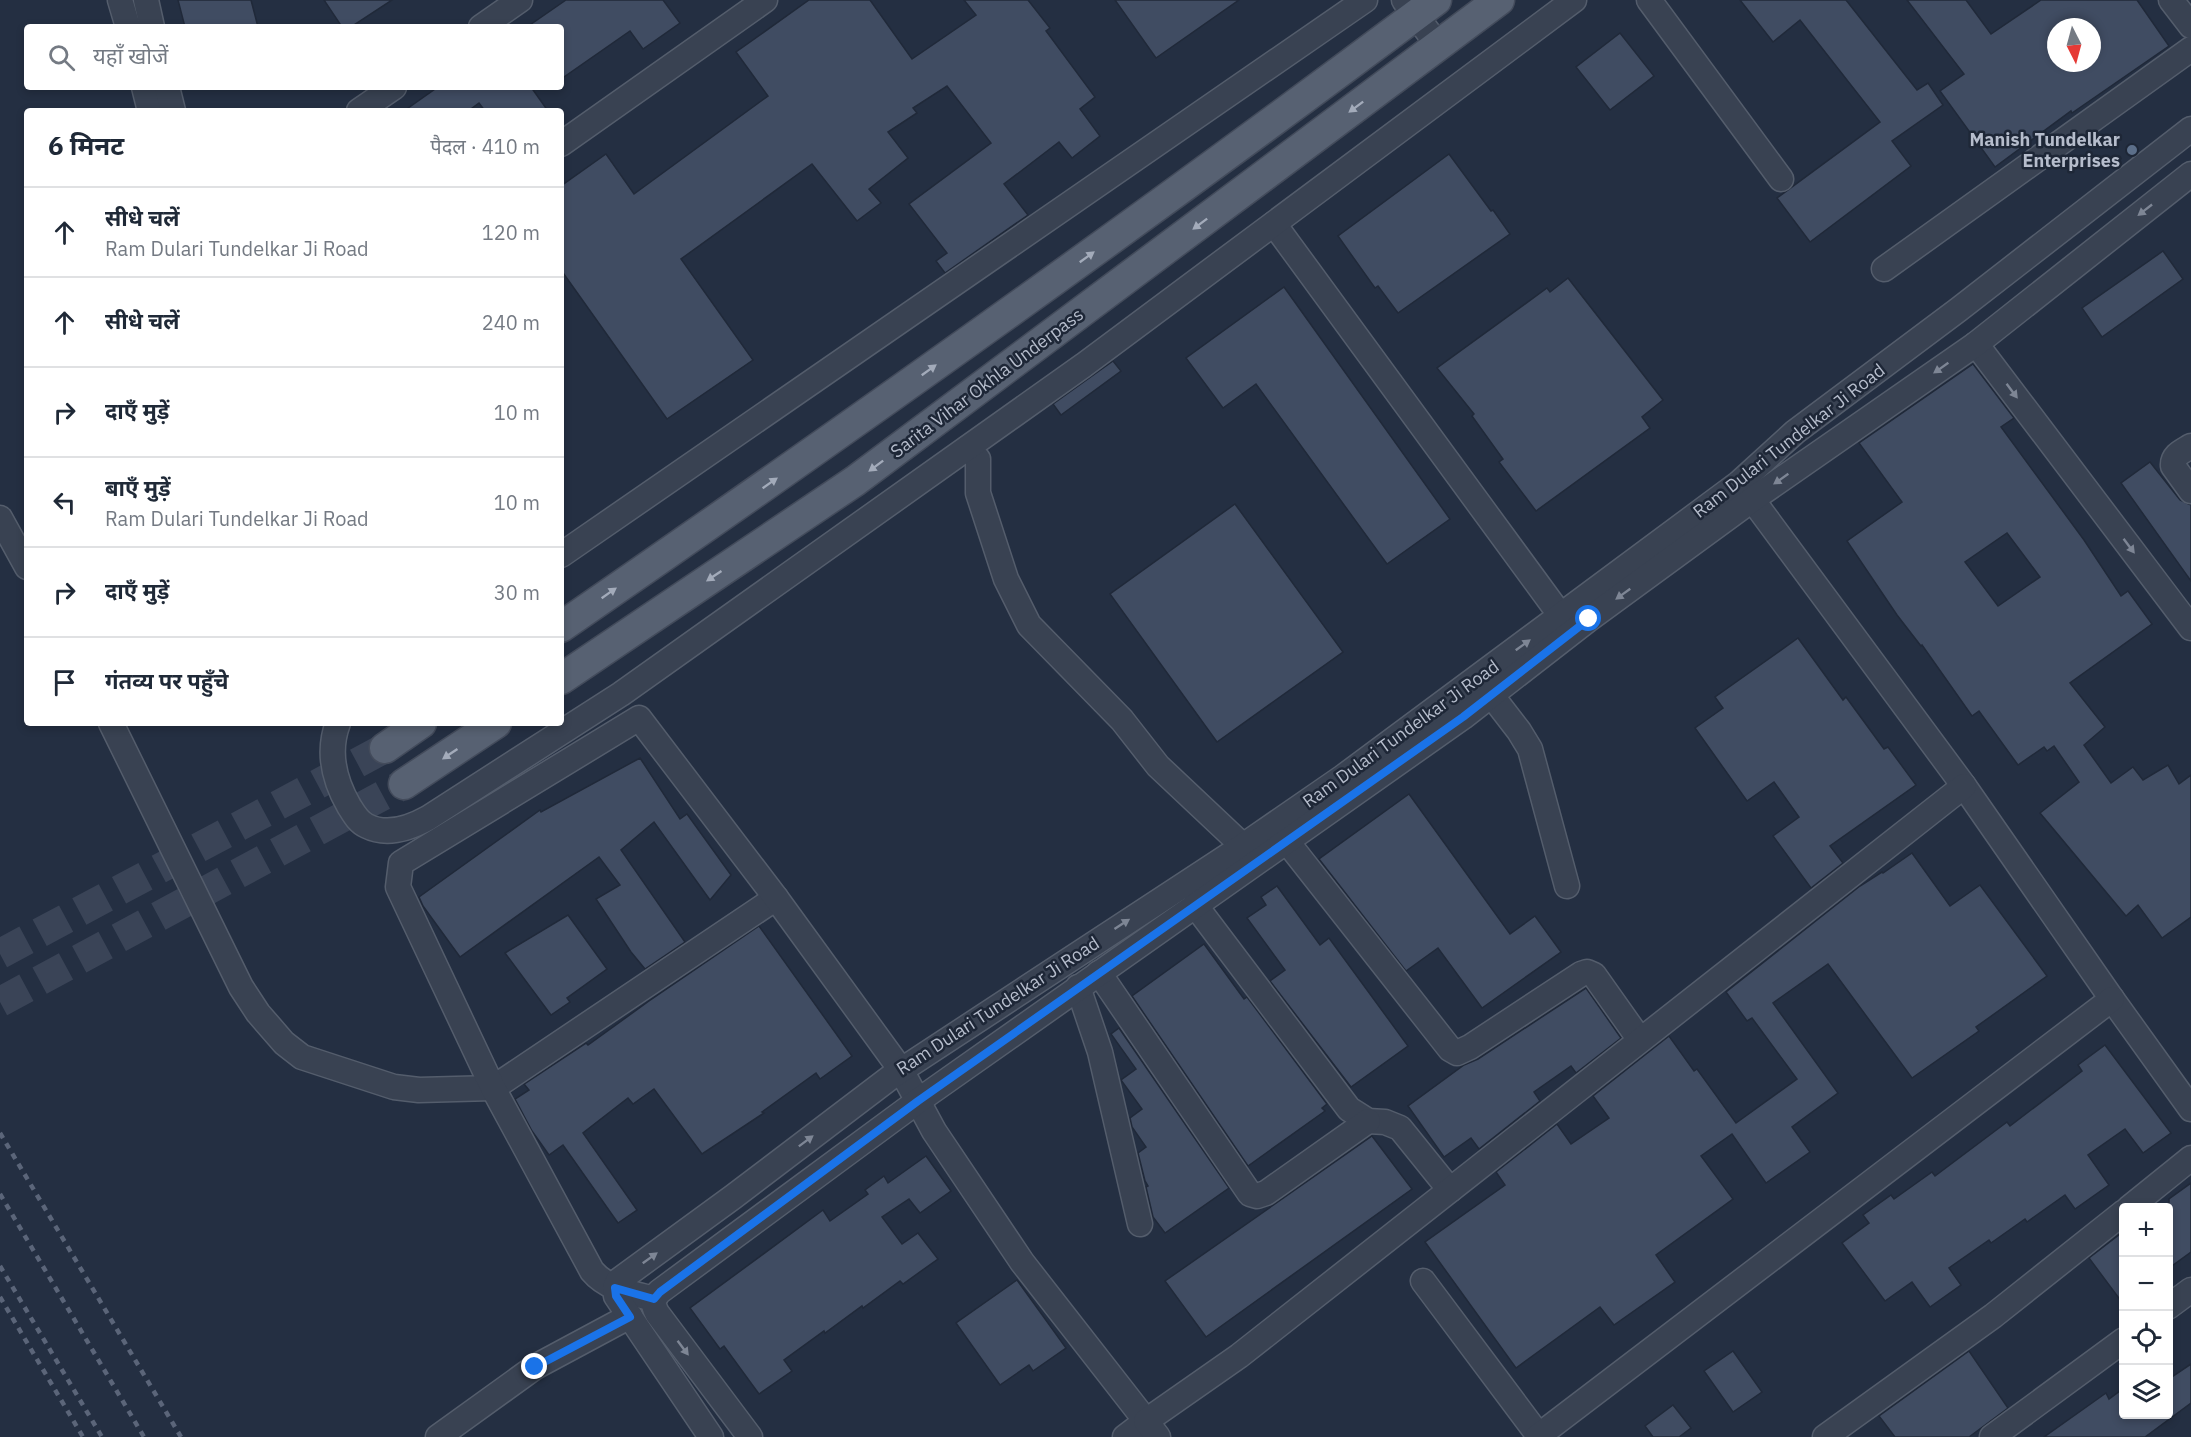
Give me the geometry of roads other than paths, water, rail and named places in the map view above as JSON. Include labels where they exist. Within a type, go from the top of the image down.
[{"type":"main road","name":"Sarita Vihar Okhla Underpass","points":[[564,677],[855,482],[1499,0]]},
{"type":"main road","points":[[564,625],[820,448],[1188,185],[1386,38],[1424,4]]},
{"type":"main road","points":[[385,748],[417,726]]},
{"type":"main road","points":[[404,784],[491,726]]},
{"type":"street","points":[[120,0],[127,24]]},
{"type":"street","points":[[146,0],[151,24]]},
{"type":"street","points":[[485,24],[520,0]]},
{"type":"street","points":[[564,142],[765,0]]},
{"type":"street","points":[[564,553],[1365,0]]},
{"type":"street","points":[[337,726],[332,738],[332,765],[339,789],[357,819],[367,826],[384,831],[411,828],[621,694],[968,448],[1084,365],[1574,0]]},
{"type":"street","points":[[2172,0],[2191,26]]},
{"type":"street","points":[[1655,2],[1781,179]]},
{"type":"street","points":[[1424,4],[1449,37]]},
{"type":"street","points":[[1884,269],[2191,49]]},
{"type":"street","points":[[145,90],[149,108]]},
{"type":"street","points":[[168,90],[172,108]]},
{"type":"street","points":[[362,108],[390,90]]},
{"type":"street","name":"Ram Dulari Tundelkar Ji Road","points":[[615,1288],[618,1281],[901,1070],[1243,846],[1280,833],[1492,696],[1746,491],[1795,432],[1958,310],[2191,129]]},
{"type":"street","name":"Ram Dulari Tundelkar Ji Road","points":[[1280,833],[1352,770],[1561,616],[1746,491],[1977,344],[2191,174]]},
{"type":"street","points":[[1274,224],[1561,616]]},
{"type":"street","points":[[1977,344],[2191,628]]},
{"type":"street","points":[[2191,446],[2172,460],[2173,466],[2191,491]]},
{"type":"street","points":[[968,448],[978,459],[978,493],[1006,579],[1029,625],[1122,720],[1158,766],[1243,846]]},
{"type":"street","points":[[1746,491],[1964,786],[2191,1108]]},
{"type":"street","points":[[0,518],[24,562]]},
{"type":"street","points":[[1492,696],[1530,749],[1567,886]]},
{"type":"street","points":[[654,1299],[615,1288],[600,1281],[592,1271],[493,1088],[398,887],[401,863],[639,718],[776,898],[901,1070],[934,1131],[1022,1262],[1152,1429]]},
{"type":"street","points":[[112,726],[241,987],[258,1013],[284,1042],[302,1057],[394,1087],[419,1090],[493,1088],[776,898]]},
{"type":"street","points":[[523,757],[537,780]]},
{"type":"street","points":[[1125,1437],[1152,1429],[1239,1356],[1964,786]]},
{"type":"street","points":[[750,1437],[657,1313],[653,1305],[654,1299],[660,1292],[918,1101],[1194,906],[1280,833],[1450,1049],[1457,1053],[1470,1047],[1587,972],[1594,975],[1641,1040]]},
{"type":"street","points":[[1194,906],[1349,1109],[1368,1121],[1385,1122],[1400,1128],[1449,1190]]},
{"type":"street","points":[[1099,973],[1250,1194],[1257,1196],[1266,1193],[1368,1121]]},
{"type":"street","points":[[1078,987],[1100,1053],[1140,1224]]},
{"type":"street","points":[[1423,1281],[1538,1436],[2112,999]]},
{"type":"street","points":[[2135,1203],[2191,1158]]},
{"type":"street","points":[[1825,1437],[2002,1309],[2119,1216]]},
{"type":"street","points":[[615,1288],[616,1296],[711,1437]]},
{"type":"street","points":[[2173,1304],[2191,1290]]},
{"type":"street","points":[[438,1437],[535,1367],[630,1317]]},
{"type":"street","points":[[1992,1437],[2119,1344]]},
{"type":"tunnel","points":[[0,954],[385,748]]},
{"type":"tunnel","points":[[0,1002],[404,784]]},
{"type":"railway","points":[[0,1133],[181,1437]]},
{"type":"railway","points":[[0,1194],[144,1437]]},
{"type":"railway","points":[[0,1266],[102,1437]]},
{"type":"railway","points":[[0,1297],[83,1437]]},
{"type":"place","name":"Manish Tundelkar Enterprises","points":[[2132,150]]}]
